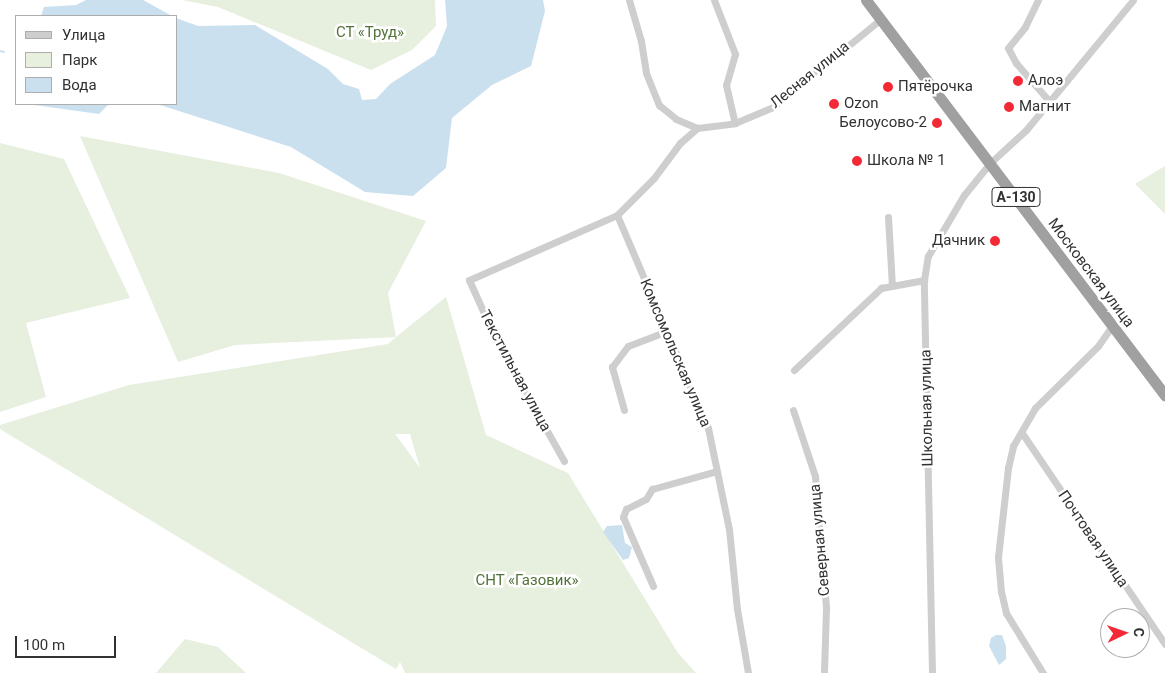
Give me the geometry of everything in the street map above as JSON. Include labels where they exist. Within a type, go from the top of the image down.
[{"type":"highway","name":"Московская улица","points":[[866,0],[1165,396]]},
{"type":"street","points":[[617,215],[654,178],[680,143],[697,128],[676,119],[659,105],[646,73],[641,41],[628,0]]},
{"type":"street","points":[[714,0],[735,54],[726,85],[735,123]]},
{"type":"street","points":[[1038,0],[1025,27],[1008,48],[1016,64],[1050,102]]},
{"type":"street","name":"Школьная улица","points":[[932,673],[924,280],[928,256],[945,225],[990,163],[1026,130],[1133,0]]},
{"type":"street","name":"Лесная улица","points":[[697,128],[735,123],[773,107],[880,20]]},
{"type":"street","name":"Текстильная улица","points":[[564,461],[497,342],[469,280],[617,215]]},
{"type":"street","name":"Комсомольская улица","points":[[617,215],[708,428],[729,530],[737,609],[748,673]]},
{"type":"street","points":[[888,217],[892,286]]},
{"type":"street","points":[[794,370],[881,288],[924,280]]},
{"type":"street","points":[[1044,673],[1006,613],[1001,592],[998,557],[1008,468],[1013,446],[1036,408],[1098,346],[1112,326]]},
{"type":"street","points":[[624,410],[612,367],[628,346],[667,331]]},
{"type":"street","name":"Северная улица","points":[[793,410],[815,476],[826,608],[824,673]]},
{"type":"street","name":"Почтовая улица","points":[[1022,433],[1165,644]]},
{"type":"street","points":[[653,586],[623,517],[626,509],[646,499],[652,489],[717,471]]},
{"type":"green space","name":"СТ «Труд»","points":[[182,0],[435,0],[436,26],[412,50],[371,70],[218,7]]},
{"type":"green space","points":[[80,136],[279,173],[426,221],[388,293],[396,337],[235,345],[178,362]]},
{"type":"green space","points":[[0,143],[64,159],[130,298],[26,323],[46,397],[0,412]]},
{"type":"green space","points":[[1165,166],[1165,214],[1135,184]]},
{"type":"green space","name":"СНТ «Газовик»","points":[[446,297],[486,435],[568,473],[678,653],[696,673],[405,673],[400,662],[396,669],[0,429],[0,425],[129,385],[388,344]],"holes":[[[410,434],[420,468],[396,435]]]},
{"type":"green space","points":[[185,639],[218,647],[246,673],[156,673]]},
{"type":"water","points":[[86,0],[143,0],[170,15],[41,15],[44,7],[76,5]]},
{"type":"water","points":[[445,0],[543,0],[545,11],[531,66],[492,85],[452,118],[446,168],[413,196],[365,192],[291,147],[160,105],[178,105],[178,19],[198,26],[255,25],[328,69],[343,84],[359,89],[362,100],[376,99],[390,84],[435,55],[447,26]]},
{"type":"water","points":[[34,105],[108,105],[99,114]]},
{"type":"water","points":[[622,525],[625,543],[632,547],[629,558],[623,560],[603,532],[607,526]]},
{"type":"water","points":[[996,635],[1002,635],[1006,646],[1006,659],[999,665],[989,646],[991,638]]},
{"type":"waterway","points":[[0,51],[4,52]]},
{"type":"place","name":"Алоэ","points":[[1018,81]]},
{"type":"place","name":"Пятёрочка","points":[[888,87]]},
{"type":"place","name":"Ozon","points":[[834,104]]},
{"type":"place","name":"Магнит","points":[[1009,107]]},
{"type":"place","name":"Белоусово-2","points":[[937,123]]},
{"type":"place","name":"Школа № 1","points":[[857,161]]},
{"type":"place","name":"Дачник","points":[[995,241]]}]
